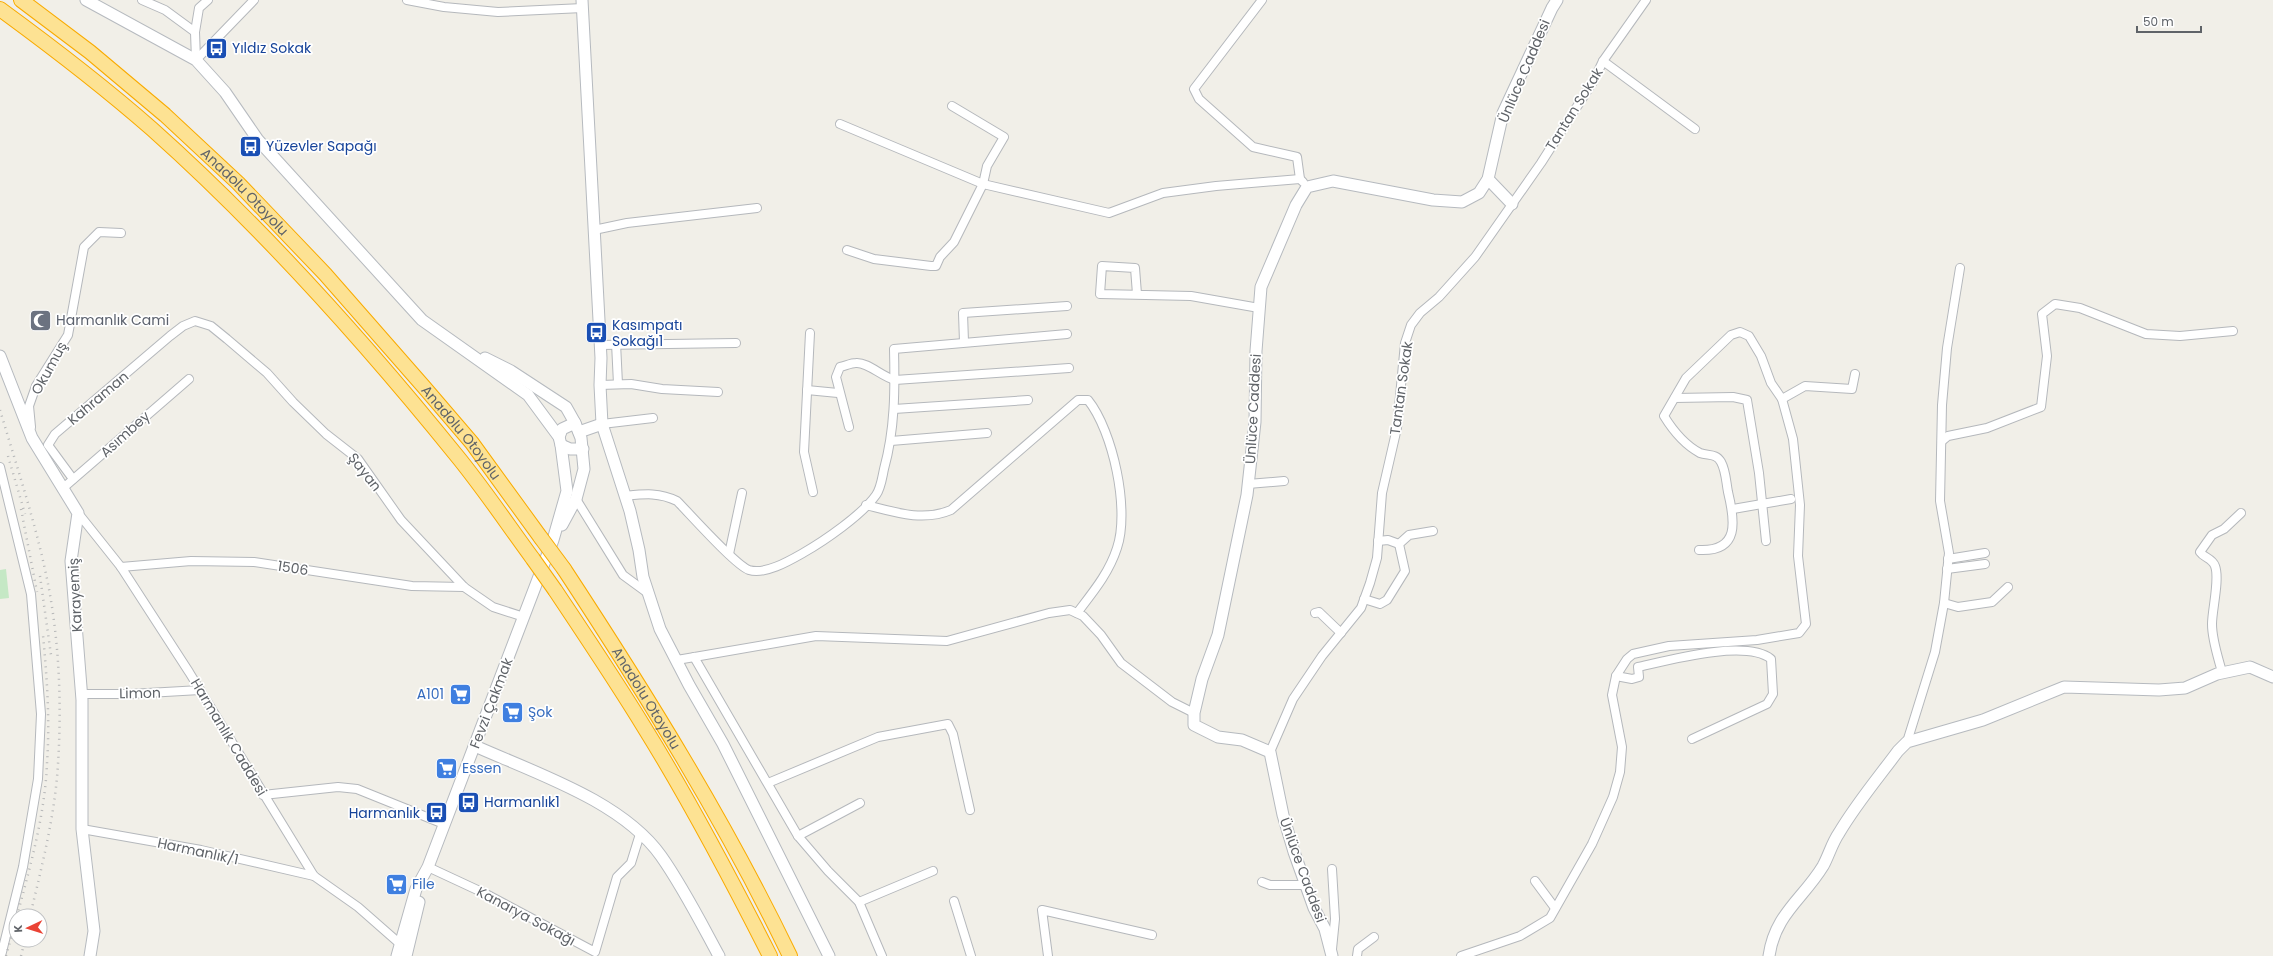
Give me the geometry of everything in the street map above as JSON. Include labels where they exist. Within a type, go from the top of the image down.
[{"type":"highway","name":"Anadolu Otoyolu","points":[[21,0],[90,52],[165,115],[244,189],[325,274],[472,444],[547,539],[564,569],[626,664],[694,776],[746,869],[790,956]]},
{"type":"highway","name":"Anadolu Otoyolu","points":[[0,9],[77,67],[152,129],[224,197],[311,286],[458,458],[533,559],[610,672],[675,778],[730,877],[770,956]]},
{"type":"street","points":[[86,0],[196,60],[226,92],[258,140],[368,263],[422,320],[528,395],[560,441],[570,449],[583,449]]},
{"type":"street","points":[[142,0],[153,2],[195,32]]},
{"type":"street","points":[[196,60],[195,32],[199,8],[208,0]]},
{"type":"street","points":[[196,60],[254,0]]},
{"type":"street","points":[[407,0],[452,8],[498,12],[582,4],[600,345],[602,424],[625,496],[639,550],[643,577],[660,629],[723,744],[829,956]]},
{"type":"street","points":[[447,0],[452,8]]},
{"type":"street","points":[[840,124],[983,184],[1109,213],[1163,193],[1216,186],[1304,183],[1297,157],[1253,147],[1199,99],[1194,89],[1262,0]]},
{"type":"street","name":"Ünlüce Caddesi","points":[[1194,713],[1202,679],[1218,635],[1237,551],[1248,484],[1255,422],[1256,351],[1261,287],[1304,183],[1333,181],[1434,200],[1462,202],[1479,193],[1488,179],[1503,113],[1557,0]]},
{"type":"street","name":"Tantan Sokak","points":[[1270,752],[1293,699],[1322,656],[1361,608],[1364,599],[1377,558],[1382,493],[1397,428],[1404,350],[1411,325],[1420,312],[1439,297],[1475,257],[1594,80],[1603,61],[1646,0]]},
{"type":"street","points":[[1603,61],[1695,129]]},
{"type":"street","points":[[847,250],[898,264],[936,266],[940,257],[954,242],[983,184],[987,166],[1004,137],[952,106]]},
{"type":"street","points":[[1488,179],[1512,204]]},
{"type":"street","points":[[594,230],[627,223],[757,208]]},
{"type":"street","name":"Okumuş","points":[[32,438],[28,406],[36,386],[68,335],[84,247],[99,232],[121,233]]},
{"type":"street","points":[[1137,294],[1135,268],[1102,266],[1100,294],[1191,296],[1260,308]]},
{"type":"street","points":[[1769,956],[1772,939],[1782,917],[1823,866],[1838,834],[1851,814],[1898,751],[1907,742],[1935,652],[1944,603],[1948,559],[1946,532],[1940,501],[1942,404],[1947,348],[1960,268]]},
{"type":"street","points":[[1942,441],[1948,436],[1986,428],[2040,407],[2047,356],[2042,314],[2055,304],[2080,308],[2146,334],[2180,336],[2233,330]]},
{"type":"street","points":[[964,342],[963,313],[1067,306]]},
{"type":"street","name":"Şayan","points":[[183,326],[195,321],[211,326],[267,373],[293,402],[326,434],[358,459],[401,520],[464,587],[493,607],[524,617]]},
{"type":"street","name":"Kahraman","points":[[73,480],[48,445],[55,434],[183,326]]},
{"type":"street","points":[[1461,956],[1520,936],[1550,918],[1592,844],[1613,797],[1620,772],[1622,747],[1612,695],[1616,676],[1633,654],[1669,646],[1757,640],[1800,633],[1806,624],[1798,556],[1800,505],[1793,439],[1782,399],[1772,383],[1761,356],[1748,336],[1740,332],[1731,336],[1702,361],[1686,378],[1676,398],[1664,416],[1671,428],[1693,448],[1701,453],[1714,455],[1721,461],[1733,509],[1732,532],[1725,544],[1715,549],[1698,550]]},
{"type":"street","points":[[810,333],[804,452],[813,492]]},
{"type":"street","points":[[625,496],[652,494],[667,497],[676,501],[729,554],[749,570],[768,569],[790,561],[812,548],[866,505],[876,494],[881,482],[891,441],[895,380],[894,349],[1067,334]]},
{"type":"street","points":[[454,343],[518,375],[566,407],[577,428],[583,449],[584,469],[576,499],[547,539]]},
{"type":"street","points":[[616,344],[618,384]]},
{"type":"street","points":[[600,345],[736,344]]},
{"type":"street","points":[[0,356],[32,438],[62,490],[78,513]]},
{"type":"street","points":[[849,427],[838,393],[836,377],[840,367],[857,362],[868,366],[884,377],[895,380],[1069,368]]},
{"type":"street","points":[[1782,399],[1805,386],[1852,389],[1855,374]]},
{"type":"street","name":"Asımbey","points":[[62,490],[189,379]]},
{"type":"street","points":[[600,385],[618,384],[718,392]]},
{"type":"street","points":[[807,390],[838,393]]},
{"type":"street","points":[[1676,398],[1733,397],[1747,400],[1766,541]]},
{"type":"street","points":[[894,409],[1028,400]]},
{"type":"street","points":[[866,505],[913,515],[941,515],[951,510],[1078,400],[1088,400],[1103,423],[1116,462],[1120,531],[1117,548],[1103,578],[1077,613]]},
{"type":"street","points":[[547,539],[567,491],[560,441],[562,429],[653,418]]},
{"type":"street","points":[[891,441],[987,433]]},
{"type":"street","points":[[0,467],[4,500],[31,594],[41,714],[38,779],[23,867],[1,956]]},
{"type":"street","points":[[1248,484],[1284,480]]},
{"type":"street","points":[[729,554],[742,494]]},
{"type":"street","points":[[576,499],[624,576],[650,595]]},
{"type":"street","points":[[1733,509],[1791,499]]},
{"type":"street","name":"Harmanlık Caddesi","points":[[78,513],[121,567],[200,690],[314,876],[358,907],[399,943]]},
{"type":"street","name":"Karayemiş","points":[[78,513],[71,561],[81,694],[82,828],[94,931],[90,956]]},
{"type":"street","points":[[2222,672],[2214,644],[2212,624],[2216,590],[2216,567],[2212,560],[2200,552],[2212,535],[2224,530],[2242,513]]},
{"type":"street","points":[[1399,544],[1409,535],[1433,531]]},
{"type":"street","name":"Fevzi Çakmak","points":[[428,867],[524,617],[547,539]]},
{"type":"street","points":[[1378,541],[1388,540],[1399,544]]},
{"type":"street","points":[[1364,599],[1380,604],[1387,600],[1405,571],[1399,544]]},
{"type":"street","points":[[1948,559],[1985,553]]},
{"type":"street","name":"1506","points":[[121,567],[191,561],[254,562],[412,586],[464,587]]},
{"type":"street","points":[[1947,568],[1985,564]]},
{"type":"street","points":[[1944,603],[1958,607],[1992,602],[2008,587]]},
{"type":"street","points":[[677,660],[816,636],[947,641],[1049,613],[1070,610],[1083,616],[1101,635],[1120,663],[1172,702],[1194,713],[1194,725],[1204,732],[1218,737],[1242,740],[1270,752]]},
{"type":"street","points":[[1315,613],[1319,612],[1341,633]]},
{"type":"street","points":[[1616,676],[1632,679],[1639,677],[1638,667],[1714,652],[1748,650],[1764,653],[1771,659],[1773,694],[1767,704],[1692,739]]},
{"type":"street","points":[[694,657],[798,836],[828,872],[859,902],[882,956]]},
{"type":"street","points":[[1907,742],[1983,720],[2064,687],[2159,690],[2185,688],[2222,672],[2250,666],[2273,677]]},
{"type":"street","name":"Limon","points":[[81,694],[137,694],[200,690]]},
{"type":"street","points":[[768,783],[878,737],[948,724],[953,734],[970,810]]},
{"type":"street","points":[[475,746],[585,794],[610,809],[640,834],[661,855],[719,956]]},
{"type":"street","name":"Ünlüce Caddesi","points":[[1270,752],[1283,815],[1306,885],[1325,929],[1332,954]]},
{"type":"street","points":[[263,795],[338,787],[357,789],[444,824]]},
{"type":"street","points":[[798,836],[860,803]]},
{"type":"street","name":"Harmanlık/1","points":[[82,828],[201,850],[314,876]]},
{"type":"street","name":"Kanarya Sokağı","points":[[428,867],[486,894],[595,952],[618,877],[631,863],[640,834]]},
{"type":"street","points":[[399,956],[399,943],[416,889],[428,867]]},
{"type":"street","points":[[399,956],[428,867]]},
{"type":"street","points":[[1332,869],[1335,919],[1332,954]]},
{"type":"street","points":[[859,902],[933,871]]},
{"type":"street","points":[[1535,881],[1555,908]]},
{"type":"street","points":[[1262,882],[1270,885],[1306,885]]},
{"type":"street","points":[[954,901],[971,956]]},
{"type":"street","points":[[1048,956],[1042,910],[1152,935]]},
{"type":"street","points":[[1357,956],[1358,949],[1374,937]]},
{"type":"green space","points":[[6,569],[9,598],[0,599],[0,570]]},
{"type":"railway","points":[[0,410],[41,553],[46,574],[57,644],[60,716],[58,764],[54,802],[32,908]]},
{"type":"railway","points":[[8,456],[25,514]]},
{"type":"railway","points":[[21,509],[37,592]]},
{"type":"railway","points":[[40,576],[51,655]]},
{"type":"railway","points":[[19,908],[36,841],[46,782],[48,715],[43,635]]},
{"type":"railway","points":[[6,956],[8,948]]},
{"type":"railway","points":[[21,956],[23,948]]},
{"type":"place","name":"Yıldız Sokak","points":[[217,48]]},
{"type":"place","name":"Yüzevler Sapağı","points":[[250,146]]},
{"type":"place","name":"Harmanlık Cami","points":[[40,320]]},
{"type":"place","name":"Kasımpatı Sokağı1","points":[[596,333]]},
{"type":"place","name":"A101","points":[[460,694]]},
{"type":"place","name":"Şok","points":[[512,712]]},
{"type":"place","name":"Essen","points":[[446,768]]},
{"type":"place","name":"Harmanlık1","points":[[469,802]]},
{"type":"place","name":"Harmanlık","points":[[436,813]]},
{"type":"place","name":"File","points":[[396,884]]}]
